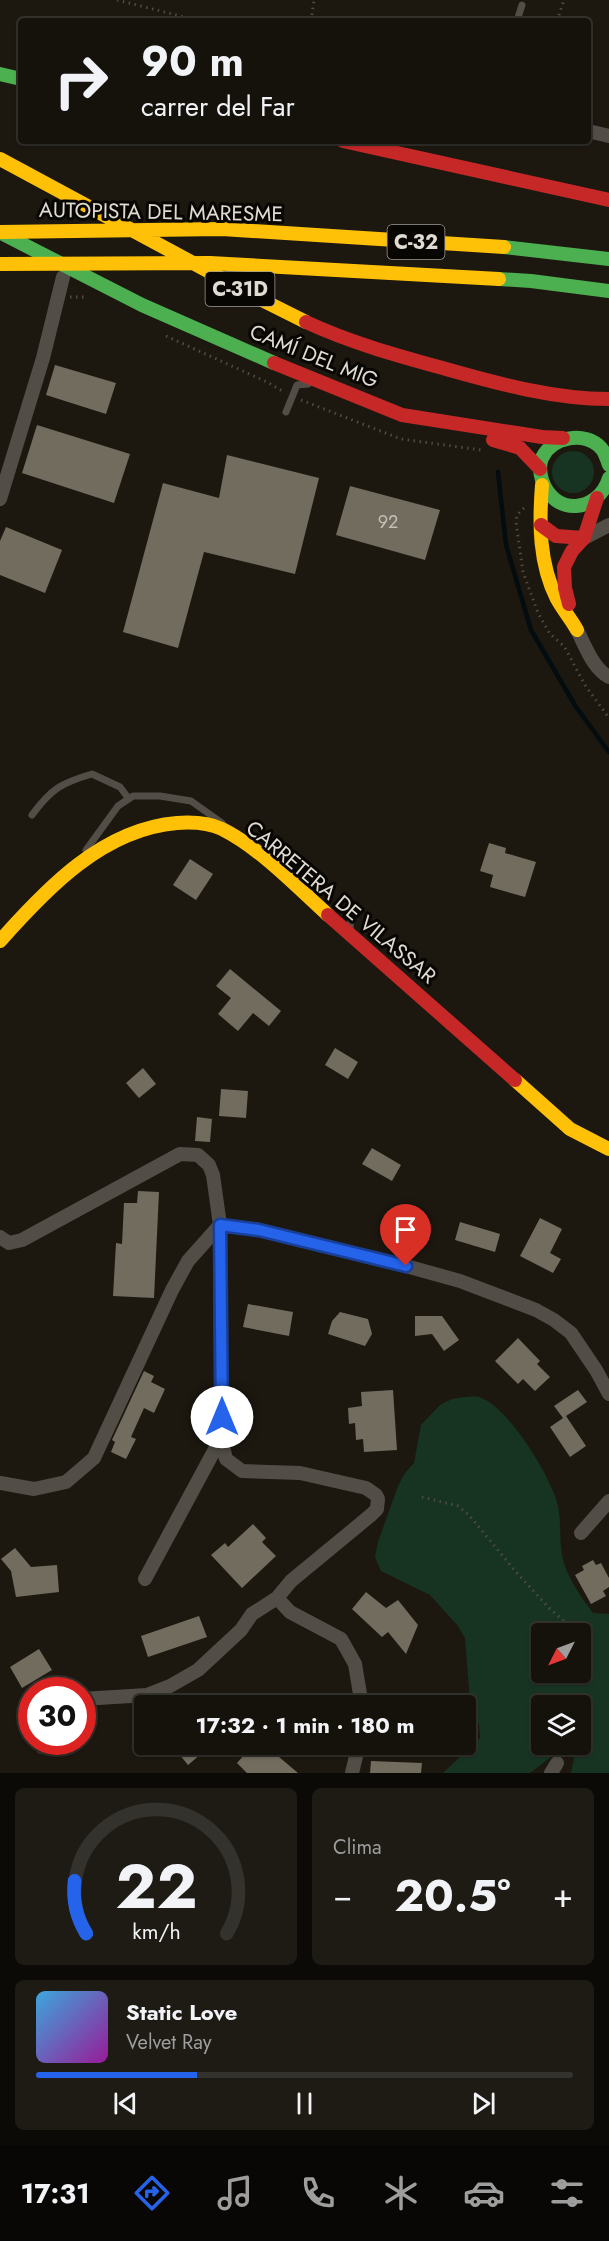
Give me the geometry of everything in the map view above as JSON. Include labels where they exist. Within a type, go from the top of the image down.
[{"type":"main road","points":[[0,74],[18,78]]},
{"type":"main road","points":[[357,144],[609,200]]},
{"type":"main road","name":"C-31D","points":[[0,159],[258,298],[324,330],[398,356],[496,383],[586,399],[609,399]]},
{"type":"main road","name":"AUTOPISTA DEL MARESME","points":[[0,232],[222,229],[534,249],[609,259]]},
{"type":"main road","name":"CAMÍ DEL MIG","points":[[0,232],[142,305],[402,415],[542,437],[578,436],[592,441]]},
{"type":"main road","name":"CAMÍ DEL MIG","points":[[0,246],[297,385],[365,414],[419,432],[474,436],[519,446],[540,469]]},
{"type":"main road","name":"C-32","points":[[0,264],[210,263],[531,281],[609,291]]},
{"type":"main road","points":[[563,438],[545,452],[540,469],[543,485],[548,494],[557,502],[566,505],[584,505],[603,492]]},
{"type":"main road","points":[[592,441],[609,444]]},
{"type":"main road","points":[[592,441],[603,450],[609,465]]},
{"type":"main road","points":[[577,630],[565,588],[564,567],[572,551],[584,538],[609,478]]},
{"type":"main road","points":[[543,485],[539,512],[546,564],[555,594],[577,630]]},
{"type":"main road","points":[[541,525],[556,536],[584,538]]},
{"type":"main road","name":"CARRETERA DE VILASSAR","points":[[0,941],[33,904],[101,847],[135,831],[165,824],[190,822],[219,828],[243,841],[570,1129],[609,1149]]},
{"type":"main road","points":[[0,927],[33,904]]},
{"type":"street","points":[[591,132],[609,136]]},
{"type":"street","points":[[0,499],[43,358],[63,277]]},
{"type":"street","points":[[584,538],[609,525]]},
{"type":"street","points":[[577,630],[595,664],[604,675],[609,677]]},
{"type":"street","points":[[0,1237],[9,1243],[22,1240],[180,1155],[198,1155],[209,1165],[213,1175],[220,1225],[221,1438],[226,1459],[242,1471],[300,1473],[366,1488],[376,1494],[378,1499],[377,1509],[371,1515],[291,1581],[277,1598],[252,1614],[242,1630],[198,1670],[170,1686],[147,1695],[96,1698]]},
{"type":"street","points":[[220,1225],[259,1230],[406,1266],[460,1281],[536,1310],[571,1333],[609,1394]]},
{"type":"street","points":[[0,1484],[34,1489],[66,1482],[94,1458],[172,1290],[188,1261],[220,1225]]},
{"type":"street","points":[[145,1579],[221,1438]]},
{"type":"street","points":[[581,1533],[609,1501]]},
{"type":"street","points":[[277,1598],[290,1612],[341,1640],[355,1664],[360,1695]]},
{"type":"street","points":[[352,1773],[356,1755]]},
{"type":"lane","points":[[518,18],[522,5]]},
{"type":"lane","points":[[286,412],[297,385],[320,382]]},
{"type":"lane","points":[[32,815],[48,793],[72,779],[92,774],[120,787],[129,799]]},
{"type":"lane","points":[[74,870],[96,834],[118,806],[134,796],[160,795],[191,801],[243,841]]},
{"type":"lane","points":[[349,933],[351,915]]},
{"type":"path","points":[[117,0],[188,18]]},
{"type":"path","points":[[311,18],[314,0]]},
{"type":"path","points":[[557,18],[564,0]]},
{"type":"path","points":[[422,1497],[458,1506],[469,1515],[542,1601],[567,1623]]},
{"type":"green space","points":[[573,451],[588,457],[594,472],[588,487],[573,493],[558,487],[552,472],[558,457]]},
{"type":"green space","points":[[465,1397],[477,1397],[490,1403],[515,1428],[547,1478],[558,1506],[563,1558],[570,1578],[593,1613],[609,1614],[609,1773],[571,1773],[574,1758],[572,1755],[591,1755],[591,1695],[531,1695],[531,1755],[554,1755],[530,1773],[443,1773],[462,1755],[476,1755],[476,1742],[480,1738],[476,1717],[476,1695],[470,1695],[465,1638],[458,1626],[430,1595],[381,1571],[375,1557],[398,1486],[414,1463],[421,1425],[440,1405],[452,1399]]},
{"type":"building","points":[[55,365],[116,383],[106,414],[46,395]]},
{"type":"building","points":[[37,425],[130,454],[114,503],[22,473]]},
{"type":"building","points":[[227,455],[319,478],[295,574],[204,552],[178,648],[123,632],[163,483],[219,498]]},
{"type":"building","points":[[350,486],[440,510],[425,560],[336,535]]},
{"type":"building","points":[[6,527],[62,550],[45,593],[0,575],[0,541]]},
{"type":"building","points":[[489,843],[506,848],[505,853],[536,862],[525,897],[490,887],[493,875],[480,871]]},
{"type":"building","points":[[190,859],[213,874],[196,900],[173,885]]},
{"type":"building","points":[[230,969],[281,1011],[269,1026],[253,1013],[238,1031],[218,1014],[231,998],[216,986]]},
{"type":"building","points":[[335,1048],[358,1062],[348,1079],[325,1065]]},
{"type":"building","points":[[143,1068],[156,1084],[139,1098],[126,1083]]},
{"type":"building","points":[[221,1089],[248,1091],[246,1118],[219,1116]]},
{"type":"building","points":[[197,1117],[212,1119],[210,1142],[195,1141]]},
{"type":"building","points":[[372,1148],[401,1165],[392,1181],[362,1164]]},
{"type":"building","points":[[138,1191],[159,1192],[154,1298],[113,1296],[116,1243],[122,1244],[124,1203],[137,1203]]},
{"type":"building","points":[[540,1218],[562,1229],[550,1253],[561,1259],[553,1273],[520,1256]]},
{"type":"building","points":[[460,1222],[500,1234],[495,1252],[455,1240]]},
{"type":"building","points":[[248,1304],[293,1312],[289,1336],[243,1327]]},
{"type":"building","points":[[340,1312],[368,1319],[372,1334],[365,1346],[328,1334],[332,1321]]},
{"type":"building","points":[[415,1316],[442,1316],[459,1340],[444,1351],[432,1334],[415,1336]]},
{"type":"building","points":[[518,1338],[540,1361],[537,1364],[550,1377],[535,1391],[523,1379],[518,1384],[495,1361]]},
{"type":"building","points":[[144,1371],[154,1376],[151,1382],[165,1389],[154,1413],[144,1408],[131,1437],[136,1439],[126,1459],[111,1452],[115,1442],[112,1440]]},
{"type":"building","points":[[393,1390],[397,1450],[364,1452],[363,1439],[356,1440],[355,1423],[349,1424],[348,1408],[362,1406],[361,1392]]},
{"type":"building","points":[[578,1390],[587,1402],[563,1418],[554,1406]]},
{"type":"building","points":[[566,1416],[586,1446],[570,1457],[550,1427]]},
{"type":"building","points":[[253,1524],[266,1538],[262,1542],[276,1556],[242,1588],[211,1555],[225,1543],[228,1547]]},
{"type":"building","points":[[15,1548],[31,1567],[57,1565],[59,1592],[16,1597],[11,1571],[1,1559]]},
{"type":"building","points":[[593,1560],[596,1565],[601,1563],[609,1578],[609,1587],[603,1591],[606,1596],[591,1604],[575,1575],[584,1570],[582,1566]]},
{"type":"building","points":[[366,1592],[386,1608],[398,1600],[418,1625],[406,1654],[388,1632],[382,1637],[352,1609]]},
{"type":"building","points":[[199,1616],[207,1637],[148,1657],[141,1636]]},
{"type":"building","points":[[39,1649],[52,1670],[40,1677],[18,1677],[18,1681],[10,1667]]},
{"type":"building","points":[[180,1755],[200,1755],[188,1765]]},
{"type":"building","points":[[244,1755],[277,1755],[298,1773],[247,1773],[237,1763]]},
{"type":"building","points":[[371,1761],[422,1763],[421,1773],[370,1773]]},
{"type":"waterway","points":[[498,472],[506,545],[531,630],[576,707],[609,752]]},
{"type":"traffic: fast","points":[[0,74],[18,78]]},
{"type":"traffic: fast","points":[[1,233],[142,305],[274,363]]},
{"type":"traffic: fast","points":[[504,247],[609,259]]},
{"type":"traffic: fast","points":[[499,279],[609,291]]},
{"type":"traffic: fast","points":[[609,465],[605,454],[595,443],[578,438],[570,438],[553,445],[540,463],[542,480],[548,492],[556,500],[566,505],[586,504],[596,498],[609,478]]},
{"type":"traffic: slow","points":[[0,159],[306,322]]},
{"type":"traffic: slow","points":[[0,232],[222,229],[504,247]]},
{"type":"traffic: slow","points":[[0,264],[210,263],[499,279]]},
{"type":"traffic: slow","points":[[542,485],[541,529],[547,572],[557,599],[577,630]]},
{"type":"traffic: slow","points":[[0,941],[37,901],[78,864],[125,837],[150,828],[177,823],[211,825],[236,837],[277,868],[328,915]]},
{"type":"traffic: slow","points":[[515,1080],[570,1129],[609,1149]]},
{"type":"traffic: jam","points":[[357,144],[609,200]]},
{"type":"traffic: jam","points":[[306,322],[375,348],[486,380],[527,390],[609,399]]},
{"type":"traffic: jam","points":[[274,363],[402,415],[542,437],[563,438]]},
{"type":"traffic: jam","points":[[493,440],[520,448],[540,469]]},
{"type":"traffic: jam","points":[[569,604],[565,588],[564,567],[572,551],[584,538],[597,498]]},
{"type":"traffic: jam","points":[[541,525],[556,536],[584,538]]},
{"type":"traffic: jam","points":[[328,915],[515,1080]]},
{"type":"route","points":[[222,1417],[220,1225],[259,1230],[406,1266]]}]
